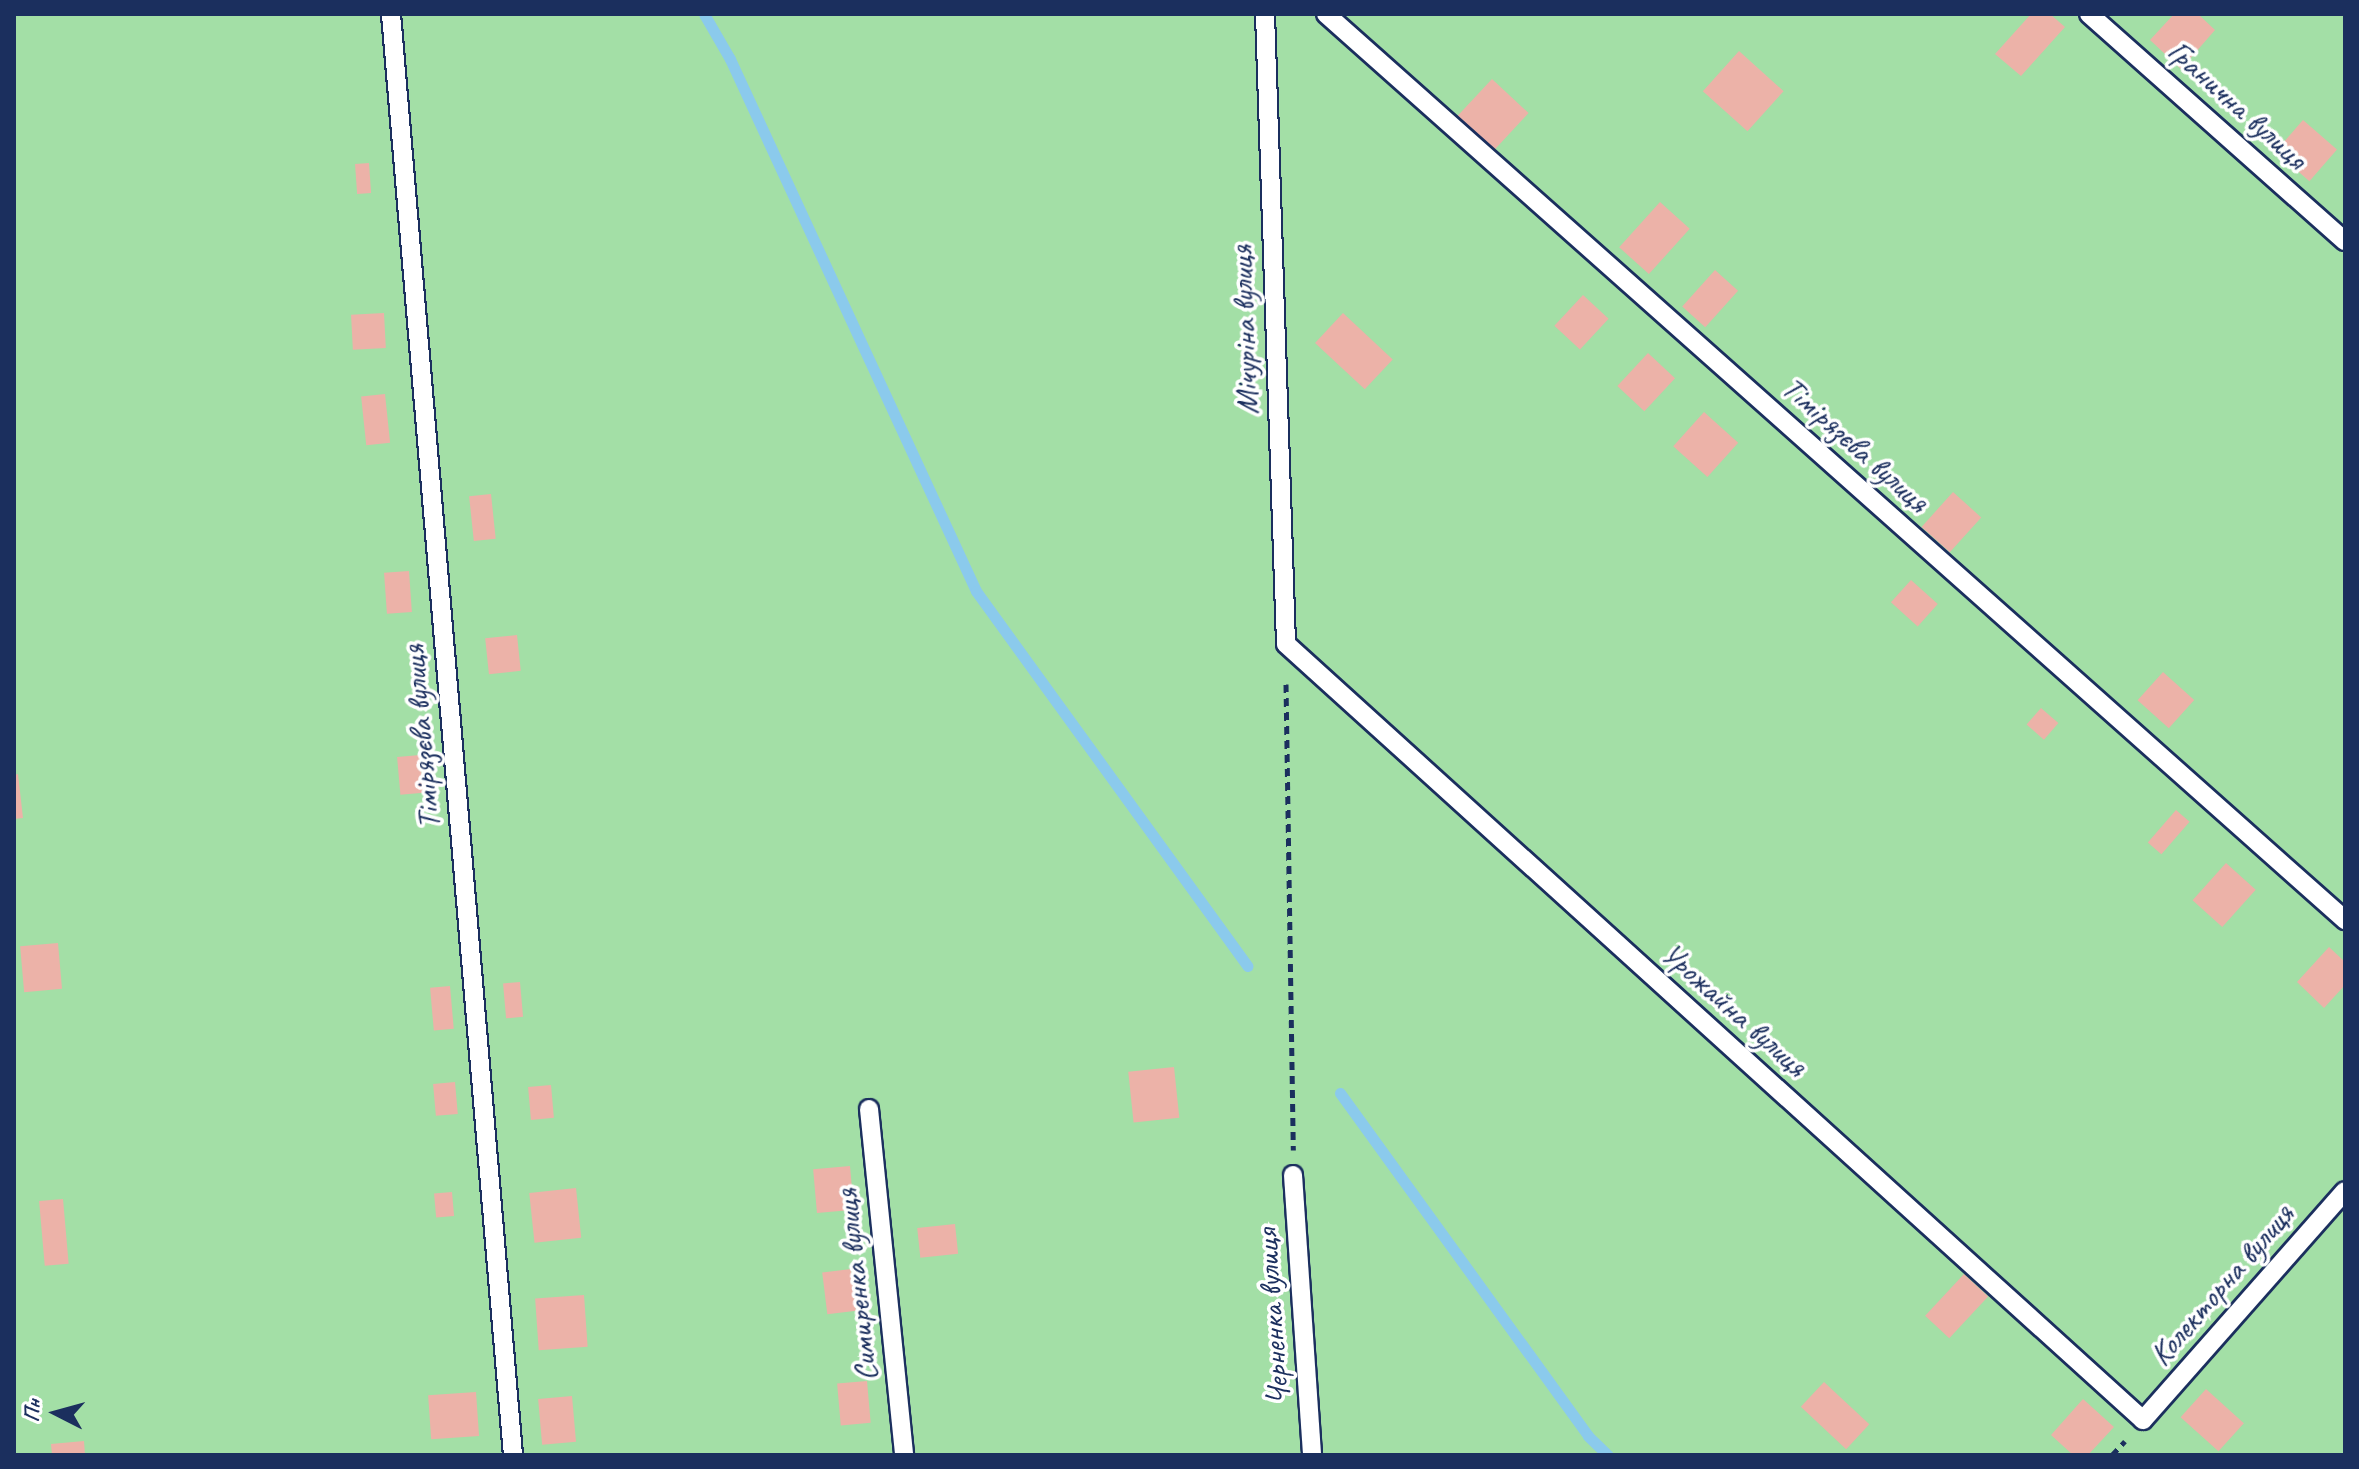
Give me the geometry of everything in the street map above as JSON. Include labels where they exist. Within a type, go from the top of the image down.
[{"type":"lane","name":"Тімірязєва вулиця","points":[[391,14],[513,1455]]},
{"type":"lane","name":"Мічуріна вулиця","points":[[1265,14],[1286,644]]},
{"type":"lane","name":"Тімірязєва вулиця","points":[[1326,14],[2345,920]]},
{"type":"lane","name":"Гранична вулиця","points":[[2089,14],[2345,241]]},
{"type":"lane","name":"Урожайна вулиця","points":[[1286,644],[2143,1420]]},
{"type":"lane","name":"Симиренка вулиця","points":[[869,1109],[904,1455]]},
{"type":"lane","name":"Черненка вулиця","points":[[1293,1175],[1312,1455]]},
{"type":"lane","name":"Колекторна вулиця","points":[[2143,1420],[2345,1191]]},
{"type":"path","points":[[1286,644],[1293,1175]]},
{"type":"green space","points":[[14,14],[2345,14],[2345,1455],[14,1455]]},
{"type":"building","points":[[2031,14],[2050,14],[2065,27],[2021,76],[1995,54]]},
{"type":"building","points":[[2174,14],[2198,14],[2215,30],[2181,69],[2150,40]]},
{"type":"building","points":[[1739,51],[1784,91],[1747,131],[1703,91]]},
{"type":"building","points":[[1492,79],[1529,113],[1494,150],[1457,116]]},
{"type":"building","points":[[2303,120],[2337,150],[2309,181],[2275,152]]},
{"type":"building","points":[[369,163],[371,193],[357,194],[355,164]]},
{"type":"building","points":[[1660,202],[1690,229],[1649,274],[1619,247]]},
{"type":"building","points":[[1715,270],[1738,291],[1705,327],[1682,306]]},
{"type":"building","points":[[1583,295],[1609,319],[1580,350],[1554,326]]},
{"type":"building","points":[[384,313],[386,348],[353,350],[351,315]]},
{"type":"building","points":[[1343,313],[1393,359],[1365,389],[1315,343]]},
{"type":"building","points":[[1648,353],[1675,378],[1644,411],[1617,386]]},
{"type":"building","points":[[385,394],[390,443],[366,445],[361,397]]},
{"type":"building","points":[[1704,412],[1738,443],[1707,477],[1673,446]]},
{"type":"building","points":[[1953,492],[1981,517],[1950,552],[1922,527]]},
{"type":"building","points":[[491,494],[496,539],[474,541],[469,496]]},
{"type":"building","points":[[409,571],[412,612],[387,614],[384,573]]},
{"type":"building","points":[[1911,580],[1938,604],[1918,626],[1891,602]]},
{"type":"building","points":[[517,635],[521,671],[489,674],[485,638]]},
{"type":"building","points":[[2163,672],[2194,700],[2169,728],[2138,700]]},
{"type":"building","points":[[2041,708],[2058,723],[2044,740],[2027,725]]},
{"type":"building","points":[[420,755],[423,793],[400,795],[397,757]]},
{"type":"building","points":[[18,774],[23,818],[14,819],[14,775]]},
{"type":"building","points":[[2176,810],[2190,822],[2161,854],[2148,842]]},
{"type":"building","points":[[2226,863],[2256,890],[2222,927],[2193,900]]},
{"type":"building","points":[[58,943],[62,989],[24,992],[20,946]]},
{"type":"building","points":[[2329,947],[2345,962],[2345,985],[2324,1008],[2297,982]]},
{"type":"building","points":[[520,982],[523,1017],[506,1018],[503,983]]},
{"type":"building","points":[[450,986],[454,1029],[434,1031],[430,988]]},
{"type":"building","points":[[1174,1067],[1179,1118],[1134,1123],[1128,1072]]},
{"type":"building","points":[[455,1082],[458,1114],[436,1116],[433,1084]]},
{"type":"building","points":[[551,1085],[554,1118],[531,1120],[528,1087]]},
{"type":"building","points":[[850,1166],[854,1210],[817,1213],[813,1169]]},
{"type":"building","points":[[576,1188],[581,1238],[534,1243],[529,1193]]},
{"type":"building","points":[[452,1192],[454,1216],[436,1217],[434,1194]]},
{"type":"building","points":[[63,1199],[69,1264],[45,1266],[39,1201]]},
{"type":"building","points":[[955,1224],[958,1254],[920,1258],[917,1228]]},
{"type":"building","points":[[851,1269],[856,1311],[827,1314],[822,1273]]},
{"type":"building","points":[[1964,1274],[1988,1297],[1949,1338],[1925,1316]]},
{"type":"building","points":[[584,1295],[588,1347],[539,1350],[535,1298]]},
{"type":"building","points":[[867,1381],[871,1423],[841,1425],[837,1384]]},
{"type":"building","points":[[1824,1382],[1869,1424],[1846,1449],[1801,1407]]},
{"type":"building","points":[[2206,1389],[2244,1423],[2218,1451],[2181,1417]]},
{"type":"building","points":[[476,1392],[479,1436],[431,1439],[428,1395]]},
{"type":"building","points":[[572,1396],[576,1442],[542,1445],[538,1399]]},
{"type":"building","points":[[2083,1399],[2114,1427],[2088,1455],[2073,1455],[2051,1435]]},
{"type":"building","points":[[84,1441],[85,1455],[52,1455],[51,1444]]},
{"type":"waterway","points":[[704,14],[730,59],[976,591],[1247,966]]},
{"type":"waterway","points":[[1340,1093],[1588,1436],[1608,1455]]}]
